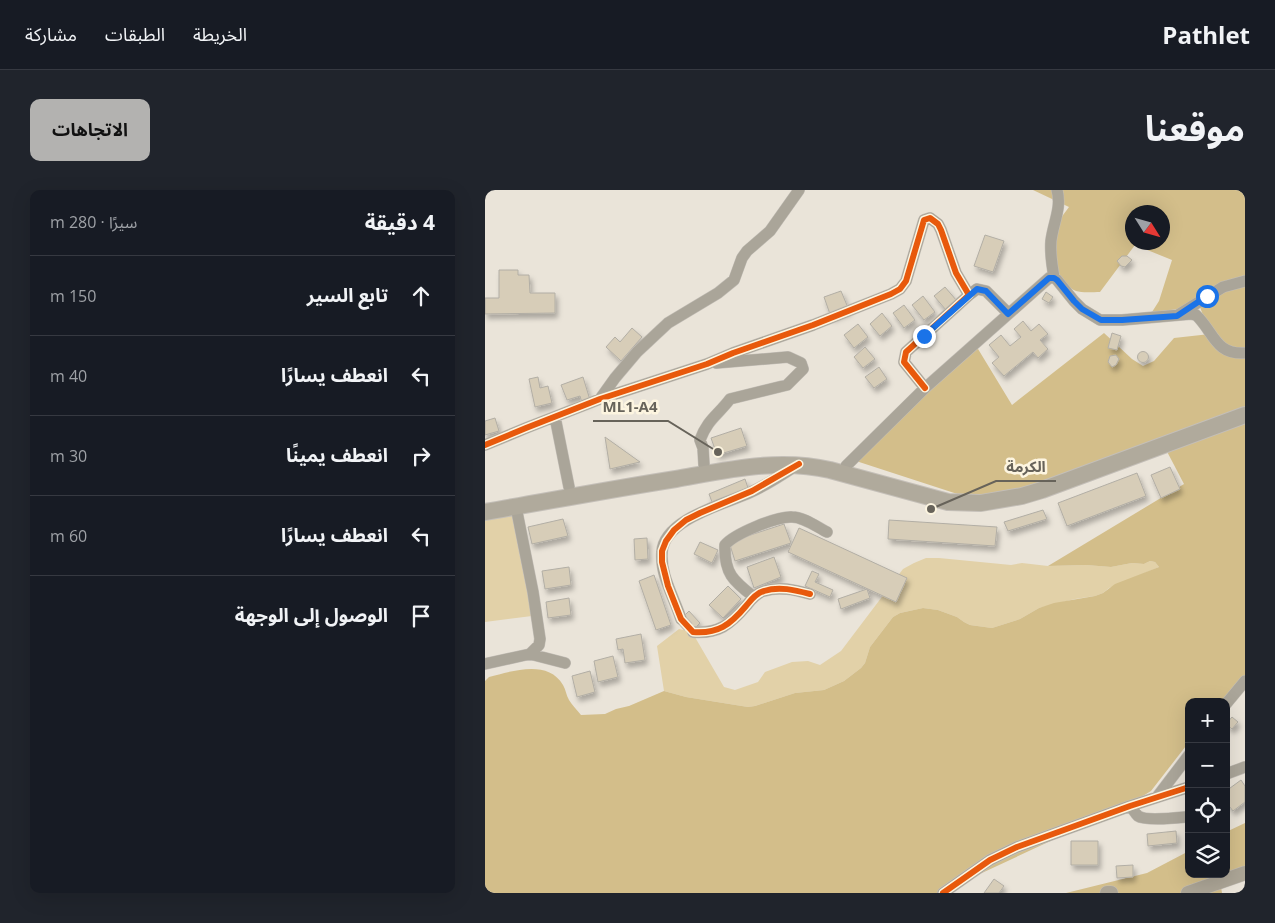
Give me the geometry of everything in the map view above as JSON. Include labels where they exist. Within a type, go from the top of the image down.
[{"type":"highway","points":[[485,503],[703,465],[748,458],[781,456],[802,457],[845,466],[911,487],[945,494],[972,495],[1010,491],[1047,480],[1245,406]]},
{"type":"highway","points":[[485,512],[604,490],[749,467],[799,464],[867,479],[924,497],[948,502],[981,504],[1022,496],[1041,490],[1245,415]]},
{"type":"main road","points":[[1188,893],[1245,873]]},
{"type":"street","points":[[600,400],[615,378],[637,352],[668,323],[717,293],[734,280],[742,258],[747,251],[770,231],[799,190]]},
{"type":"street","points":[[1054,278],[1051,242],[1059,211],[1060,199],[1057,190]]},
{"type":"street","points":[[485,445],[600,400],[707,364],[880,300],[900,289],[906,281],[924,220],[930,218],[938,224],[949,251],[955,273],[969,295]]},
{"type":"street","points":[[845,466],[925,388],[1049,278],[1054,278],[1060,282],[1082,309],[1101,320],[1196,315],[1202,320],[1222,349],[1235,354],[1245,353]]},
{"type":"street","points":[[1177,316],[1223,287],[1245,281]]},
{"type":"street","points":[[925,388],[904,362],[906,352],[969,295],[977,289],[986,291],[1008,314]]},
{"type":"street","points":[[703,465],[703,448],[700,440],[702,433],[705,426],[722,410],[730,399],[787,385],[803,369],[801,363],[788,357],[707,364]]},
{"type":"street","points":[[555,417],[569,487]]},
{"type":"street","points":[[681,619],[668,586],[662,562],[662,551],[674,530],[700,513],[752,491],[799,464]]},
{"type":"street","points":[[516,507],[540,632],[539,645],[531,654]]},
{"type":"street","points":[[754,597],[739,586],[726,568],[724,557],[725,545],[730,539],[753,528],[791,517],[801,518],[827,532]]},
{"type":"street","points":[[693,632],[707,633],[725,626],[762,591],[788,588],[810,594]]},
{"type":"street","points":[[485,664],[531,654],[565,663]]},
{"type":"street","points":[[1230,699],[1245,682]]},
{"type":"street","points":[[1157,797],[1185,761]]},
{"type":"street","points":[[1230,773],[1245,767]]},
{"type":"street","points":[[943,893],[982,865],[1017,847],[1186,788]]},
{"type":"street","points":[[1130,806],[1138,816],[1143,818],[1167,820],[1185,817]]},
{"type":"shaded area","points":[[1033,190],[1245,190],[1245,677],[1226,698],[1185,698],[1185,747],[1151,791],[1128,805],[956,885],[947,893],[485,893],[485,681],[489,677],[529,669],[539,669],[548,672],[563,685],[569,700],[581,715],[605,714],[664,691],[686,697],[748,707],[755,706],[795,693],[824,690],[844,681],[861,668],[865,663],[870,647],[893,617],[900,613],[923,608],[938,610],[957,617],[970,625],[992,628],[1020,619],[1039,608],[1054,603],[1095,596],[1103,593],[1115,584],[1159,567],[1155,562],[1150,561],[1144,564],[1132,563],[1111,567],[1086,565],[1048,566],[1184,484],[1162,442],[982,502],[853,460],[975,344],[1012,405],[1104,333],[1132,359],[1143,366],[1154,361],[1174,338],[1210,334],[1200,307],[1152,312],[1159,301],[1172,260],[1147,250],[1170,250],[1170,205],[1125,205],[1125,250],[1131,250],[1100,292],[1078,292],[1068,286],[1062,278],[1058,270],[1055,249],[1060,220],[1069,207]]},
{"type":"shaded area","points":[[511,511],[532,616],[485,622],[485,516]]},
{"type":"shaded area","points":[[926,558],[1011,565],[1022,563],[1048,566],[1086,565],[1111,567],[1132,563],[1144,564],[1150,561],[1155,562],[1159,567],[1109,588],[1095,596],[1039,608],[1020,619],[992,628],[970,625],[957,617],[938,610],[923,608],[900,613],[893,617],[870,647],[865,663],[861,668],[844,681],[824,690],[795,693],[748,707],[686,697],[664,691],[657,646],[679,629],[692,632],[724,687],[735,690],[758,682],[765,672],[792,662],[808,661],[820,665],[841,651],[903,569]]},
{"type":"shaded area","points":[[1245,823],[1245,876],[1221,887],[1222,893],[1066,893],[1147,873],[1185,853],[1185,878],[1230,878],[1230,830]]},
{"type":"building","points":[[985,235],[1004,241],[993,272],[974,266]]},
{"type":"building","points":[[1122,256],[1127,256],[1132,260],[1125,267],[1121,266],[1117,261]]},
{"type":"building","points":[[499,270],[518,270],[518,275],[529,275],[530,293],[555,293],[555,313],[485,314],[485,298],[499,298]]},
{"type":"building","points":[[945,287],[957,301],[946,310],[934,296]]},
{"type":"building","points":[[841,291],[849,310],[831,317],[824,297]]},
{"type":"building","points":[[1046,292],[1053,297],[1049,303],[1042,299]]},
{"type":"building","points":[[923,296],[935,312],[924,320],[912,305]]},
{"type":"building","points":[[904,305],[915,320],[904,328],[893,313]]},
{"type":"building","points":[[882,313],[892,326],[880,336],[870,324]]},
{"type":"building","points":[[1023,321],[1031,331],[1039,324],[1048,334],[1040,340],[1048,349],[1038,358],[1033,352],[1004,376],[992,363],[999,357],[989,345],[1001,335],[1010,346],[1021,337],[1014,329]]},
{"type":"building","points":[[858,324],[868,337],[854,348],[844,335]]},
{"type":"building","points":[[632,328],[642,337],[621,361],[606,347],[615,337],[620,342]]},
{"type":"building","points":[[1112,333],[1121,336],[1117,350],[1108,348]]},
{"type":"building","points":[[865,347],[875,359],[863,368],[854,357]]},
{"type":"building","points":[[1141,352],[1145,352],[1148,357],[1147,361],[1141,362],[1138,359],[1138,355]]},
{"type":"building","points":[[1116,355],[1119,359],[1116,365],[1112,367],[1108,362],[1110,356]]},
{"type":"building","points":[[879,367],[887,379],[874,388],[865,377]]},
{"type":"building","points":[[538,377],[540,388],[548,386],[552,403],[535,407],[529,379]]},
{"type":"building","points":[[583,377],[590,400],[582,403],[580,396],[567,400],[561,385]]},
{"type":"building","points":[[495,418],[499,431],[485,435],[485,421]]},
{"type":"building","points":[[741,428],[747,446],[717,455],[711,438]]},
{"type":"building","points":[[605,437],[640,462],[610,469]]},
{"type":"building","points":[[1170,467],[1180,489],[1161,498],[1151,475]]},
{"type":"building","points":[[1137,473],[1146,496],[1067,526],[1058,503]]},
{"type":"building","points":[[745,479],[748,488],[712,502],[709,494]]},
{"type":"building","points":[[1043,510],[1047,519],[1008,531],[1004,522]]},
{"type":"building","points":[[563,519],[568,536],[532,544],[528,527]]},
{"type":"building","points":[[889,520],[997,527],[995,546],[888,539]]},
{"type":"building","points":[[784,524],[791,543],[735,561],[729,542]]},
{"type":"building","points":[[799,528],[907,578],[896,602],[788,552]]},
{"type":"building","points":[[647,538],[648,559],[635,560],[634,539]]},
{"type":"building","points":[[700,542],[718,550],[712,563],[694,554]]},
{"type":"building","points":[[774,557],[781,577],[754,588],[747,567]]},
{"type":"building","points":[[569,567],[571,585],[545,589],[542,571]]},
{"type":"building","points":[[812,571],[819,574],[815,582],[833,590],[830,597],[805,586]]},
{"type":"building","points":[[654,575],[671,625],[656,630],[639,581]]},
{"type":"building","points":[[728,586],[741,599],[723,618],[709,605]]},
{"type":"building","points":[[867,589],[870,598],[841,609],[838,599]]},
{"type":"building","points":[[569,598],[571,615],[548,618],[546,602]]},
{"type":"building","points":[[689,611],[700,623],[694,629],[683,617]]},
{"type":"building","points":[[641,634],[645,660],[625,663],[623,649],[618,650],[616,639]]},
{"type":"building","points":[[613,656],[618,677],[598,682],[594,661]]},
{"type":"building","points":[[590,671],[595,692],[577,697],[572,676]]},
{"type":"building","points":[[1232,717],[1238,722],[1232,729],[1230,727],[1230,719]]},
{"type":"building","points":[[1241,780],[1245,786],[1245,802],[1233,811],[1230,807],[1230,788]]},
{"type":"building","points":[[1176,831],[1177,843],[1148,846],[1147,834]]},
{"type":"building","points":[[1071,841],[1098,841],[1098,865],[1071,865]]},
{"type":"building","points":[[1133,865],[1133,877],[1117,878],[1116,866]]},
{"type":"building","points":[[994,879],[1004,886],[999,893],[984,893]]},
{"type":"tunnel","points":[[681,619],[693,632]]},
{"type":"cycle path","points":[[485,445],[600,399],[707,364],[891,294],[900,289],[906,281],[924,220],[930,218],[938,224],[956,273],[969,295],[906,352],[904,362],[925,388]]},
{"type":"cycle path","points":[[799,464],[752,491],[686,520],[674,530],[666,541],[662,551],[662,562],[668,586],[681,619],[693,632],[717,630],[723,627],[740,613],[756,595],[764,591],[781,589],[810,594]]},
{"type":"cycle path","points":[[943,893],[990,860],[1017,847],[1186,788]]},
{"type":"place","name":"ML1-A4","points":[[718,452]]},
{"type":"place","name":"الكرمة","points":[[931,509]]},
{"type":"route","points":[[924,336],[977,289],[982,289],[993,296],[1008,314],[1049,278],[1054,278],[1060,282],[1082,309],[1101,320],[1177,316],[1207,296]]}]
